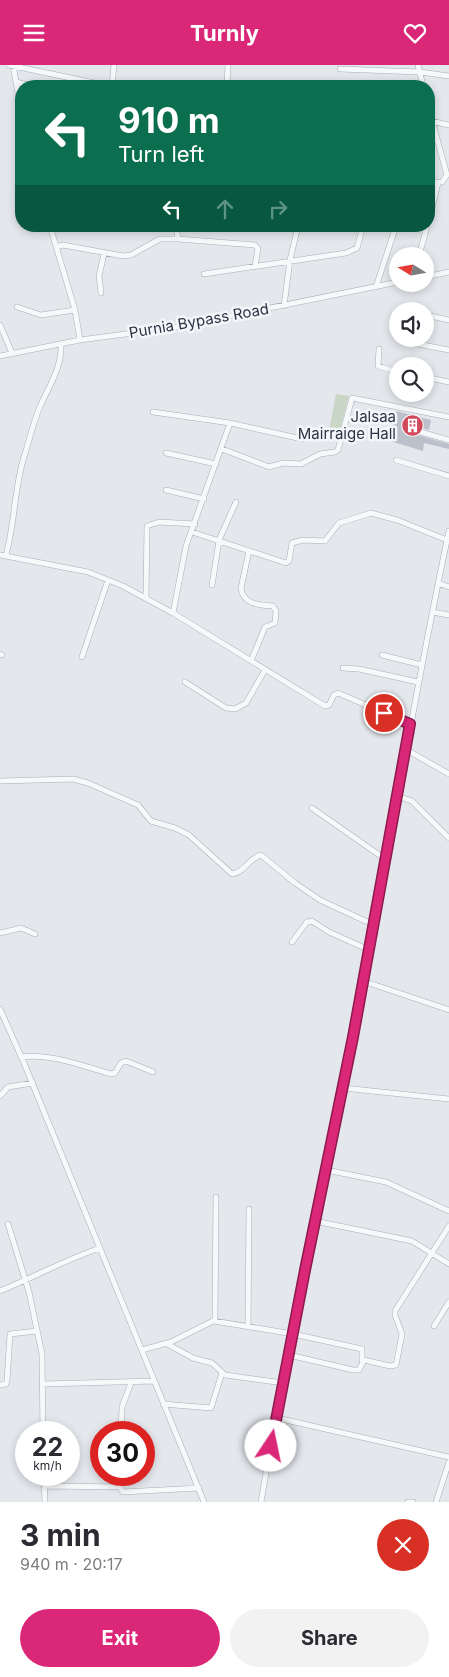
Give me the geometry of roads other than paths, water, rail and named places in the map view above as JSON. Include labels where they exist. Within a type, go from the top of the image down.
[{"type":"street","points":[[16,80],[12,65],[82,80]]},
{"type":"street","points":[[111,80],[114,65]]},
{"type":"street","points":[[227,80],[228,65]]},
{"type":"street","points":[[418,65],[422,80]]},
{"type":"street","points":[[340,69],[420,72],[449,76]]},
{"type":"street","points":[[435,122],[449,125]]},
{"type":"street","points":[[435,134],[448,175],[445,180],[438,183],[435,195]]},
{"type":"street","points":[[52,232],[75,309],[80,341]]},
{"type":"street","points":[[177,232],[178,239]]},
{"type":"street","points":[[284,305],[290,260],[297,232]]},
{"type":"street","points":[[204,274],[346,253],[353,250],[359,243],[362,232]]},
{"type":"street","points":[[376,287],[394,232]]},
{"type":"street","points":[[421,247],[425,232]]},
{"type":"street","points":[[56,247],[63,245],[104,253],[130,255],[153,241],[178,239],[255,245],[258,249],[255,266]]},
{"type":"street","points":[[101,293],[99,276],[104,253]]},
{"type":"street","points":[[434,275],[449,272]]},
{"type":"street","name":"Purnia Bypass Road","points":[[0,356],[61,344],[171,328],[389,285]]},
{"type":"street","points":[[17,307],[41,315],[75,309]]},
{"type":"street","points":[[434,318],[449,320]]},
{"type":"street","points":[[0,325],[12,353]]},
{"type":"street","points":[[61,344],[59,366],[39,410],[23,459],[17,484],[12,533],[3,555],[88,572],[108,579],[173,613],[325,706],[329,705],[334,695],[338,693],[410,724]]},
{"type":"street","points":[[434,347],[449,350]]},
{"type":"street","points":[[380,349],[378,366],[389,369]]},
{"type":"street","points":[[434,379],[449,382]]},
{"type":"street","points":[[222,449],[269,467],[286,463],[301,464],[320,454],[335,452],[338,450],[352,399],[449,417]]},
{"type":"street","points":[[153,412],[230,423],[302,439]]},
{"type":"street","points":[[173,613],[185,551],[230,423]]},
{"type":"street","points":[[416,431],[449,440]]},
{"type":"street","points":[[166,453],[216,464]]},
{"type":"street","points":[[396,460],[449,476]]},
{"type":"street","points":[[166,490],[204,499]]},
{"type":"street","points":[[212,585],[219,541],[236,502]]},
{"type":"street","points":[[192,532],[288,562],[292,543],[303,540],[325,541],[339,523],[371,513],[397,520],[447,540]]},
{"type":"street","points":[[146,598],[147,526],[159,522],[195,524]]},
{"type":"street","points":[[262,1502],[293,1334],[374,925],[405,749],[449,531]]},
{"type":"street","points":[[249,551],[241,587],[242,593],[252,603],[273,606],[276,611],[275,623],[265,627],[251,661]]},
{"type":"street","points":[[82,657],[108,579]]},
{"type":"street","points":[[438,583],[449,587]]},
{"type":"street","points":[[432,612],[449,615]]},
{"type":"street","points":[[382,655],[422,665]]},
{"type":"street","points":[[343,668],[359,669],[418,682]]},
{"type":"street","points":[[185,682],[226,708],[235,709],[246,703],[265,670]]},
{"type":"street","points":[[405,749],[449,774]]},
{"type":"street","points":[[0,781],[69,779],[82,781],[138,805],[152,821],[175,828],[189,835],[232,874],[238,872],[255,856],[260,855],[320,900],[374,925]]},
{"type":"street","points":[[397,796],[412,801],[449,838]]},
{"type":"street","points":[[312,808],[385,859]]},
{"type":"street","points":[[292,942],[307,922],[312,921],[329,932],[369,951]]},
{"type":"street","points":[[0,933],[20,928],[35,934]]},
{"type":"street","points":[[363,981],[449,1010]]},
{"type":"street","points":[[0,1009],[2,1018],[32,1083],[204,1502]]},
{"type":"street","points":[[21,1057],[52,1058],[86,1065],[111,1074],[115,1073],[121,1063],[126,1061],[153,1072]]},
{"type":"street","points":[[0,1096],[8,1087],[32,1083]]},
{"type":"street","points":[[343,1088],[449,1099]]},
{"type":"street","points":[[326,1170],[386,1182],[449,1211]]},
{"type":"street","points":[[214,1321],[216,1315],[216,1197]]},
{"type":"street","points":[[248,1327],[250,1209]]},
{"type":"street","points":[[315,1221],[412,1241],[433,1252],[449,1264]]},
{"type":"street","points":[[8,1224],[25,1281],[42,1354],[43,1421]]},
{"type":"street","points":[[362,1360],[393,1366],[397,1364],[402,1331],[395,1315],[396,1311],[449,1226]]},
{"type":"street","points":[[0,1291],[25,1281],[60,1262],[100,1247]]},
{"type":"street","points":[[434,1326],[449,1302]]},
{"type":"street","points":[[142,1350],[167,1344],[214,1321],[293,1334],[362,1349],[362,1360],[359,1370],[356,1371],[289,1355]]},
{"type":"street","points":[[0,1385],[6,1385],[8,1381],[10,1334],[37,1331]]},
{"type":"street","points":[[167,1344],[193,1358],[212,1363],[222,1373],[229,1376],[284,1383]]},
{"type":"street","points":[[163,1404],[211,1408],[222,1373]]},
{"type":"street","points":[[43,1384],[154,1381]]},
{"type":"street","points":[[121,1421],[122,1407],[131,1383]]},
{"type":"street","points":[[277,1418],[449,1457]]},
{"type":"street","points":[[436,1502],[449,1462]]},
{"type":"street","points":[[45,1502],[44,1486],[121,1487],[122,1491],[126,1492],[198,1488]]},
{"type":"street","points":[[408,1502],[413,1502]]},
{"type":"place","name":"Jalsaa Mairraige Hall","points":[[412,426]]}]
